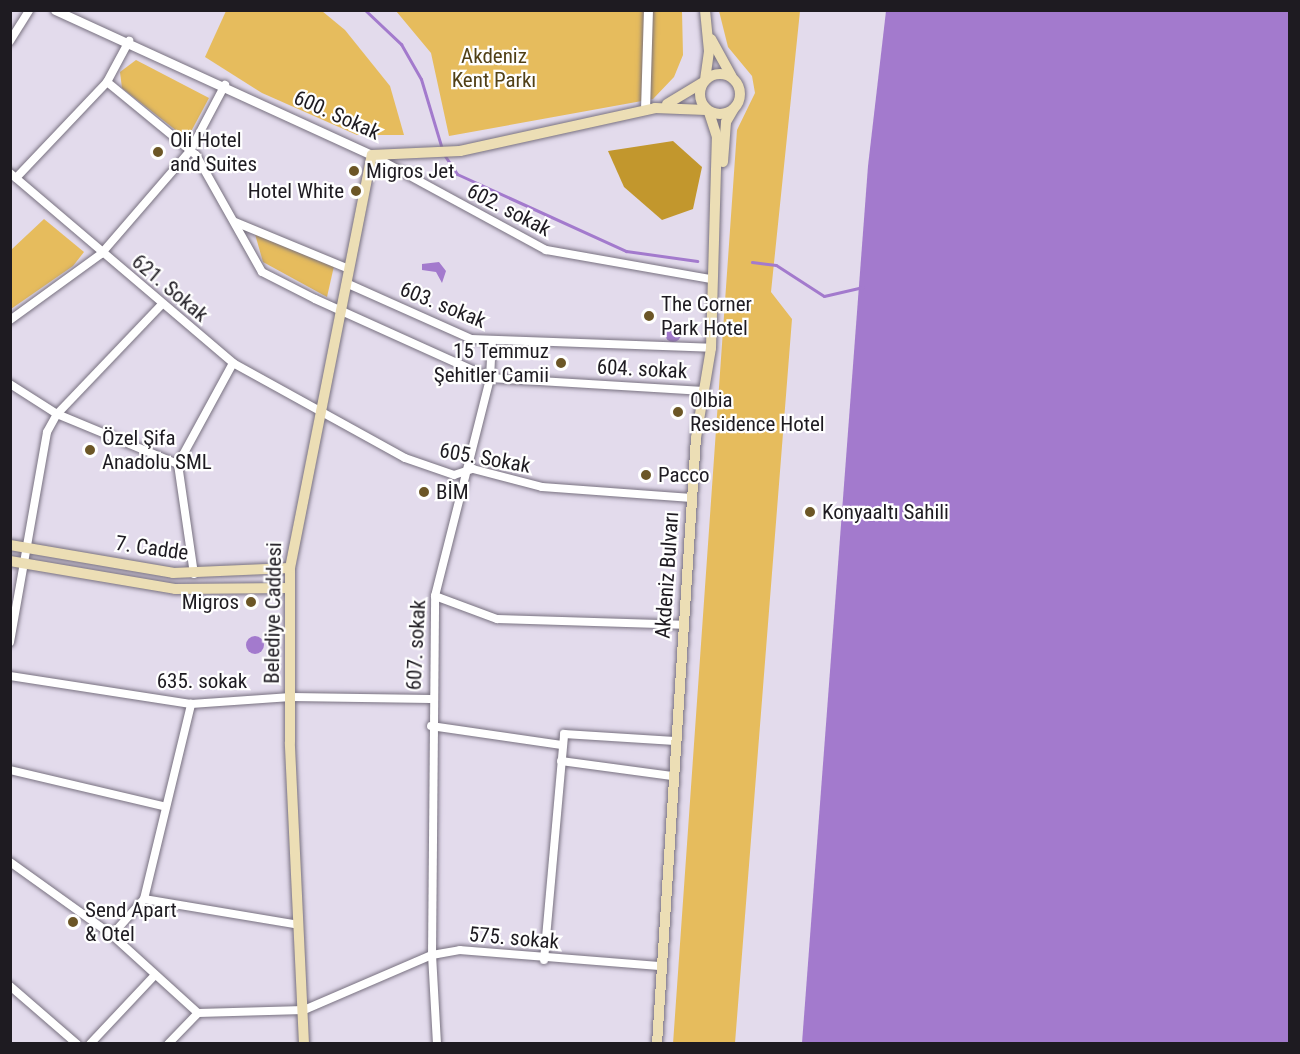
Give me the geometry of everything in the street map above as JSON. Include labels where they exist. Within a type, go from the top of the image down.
[{"type":"main road","points":[[705,10],[709,33],[704,82],[699,97],[708,111]]},
{"type":"main road","points":[[709,33],[740,96],[725,131],[712,284]]},
{"type":"main road","points":[[650,109],[704,82],[715,74],[732,77]]},
{"type":"main road","points":[[650,109],[733,110]]},
{"type":"main road","name":"600. Sokak","points":[[372,155],[416,156],[460,151],[650,109]]},
{"type":"main road","name":"Akdeniz Bulvarı","points":[[657,1044],[672,776],[692,498],[711,348],[717,137],[708,111]]},
{"type":"main road","name":"Belediye Caddesi","points":[[304,1044],[291,697],[290,568],[372,155]]},
{"type":"main road","name":"7. Cadde","points":[[10,545],[194,574],[290,568]]},
{"type":"main road","name":"7. Cadde","points":[[10,561],[175,589],[290,588]]},
{"type":"street","points":[[10,41],[29,10]]},
{"type":"street","name":"600. Sokak","points":[[55,10],[129,41],[372,155]]},
{"type":"street","points":[[648,10],[650,109]]},
{"type":"street","points":[[13,175],[107,82],[129,41]]},
{"type":"street","name":"604. sokak","points":[[107,82],[190,151],[235,222],[262,272],[490,378],[704,391]]},
{"type":"street","points":[[10,320],[101,254],[190,151],[225,85]]},
{"type":"street","name":"602. sokak","points":[[372,155],[546,250],[712,284]]},
{"type":"street","name":"621. Sokak","points":[[13,175],[101,254],[233,363],[319,413]]},
{"type":"street","points":[[235,222],[349,269]]},
{"type":"street","name":"603. sokak","points":[[346,283],[471,339],[492,342],[711,348]]},
{"type":"street","points":[[10,642],[26,563],[46,432],[57,414],[161,305]]},
{"type":"street","name":"607. sokak","points":[[437,1044],[432,955],[431,699],[435,596],[463,473],[490,378],[492,342]]},
{"type":"street","points":[[194,574],[178,464],[233,363]]},
{"type":"street","points":[[10,384],[57,414],[178,464]]},
{"type":"street","name":"605. Sokak","points":[[319,413],[405,458],[463,473],[472,469],[542,487],[692,498]]},
{"type":"street","points":[[435,596],[496,619],[683,625]]},
{"type":"street","name":"635. sokak","points":[[10,676],[191,704],[291,697],[431,699]]},
{"type":"street","points":[[112,936],[144,899],[191,704]]},
{"type":"street","points":[[431,726],[562,745]]},
{"type":"street","points":[[544,960],[564,734],[675,741]]},
{"type":"street","points":[[561,761],[672,776]]},
{"type":"street","points":[[10,770],[166,807]]},
{"type":"street","points":[[10,862],[112,936],[198,1013],[304,1010]]},
{"type":"street","points":[[144,899],[299,925]]},
{"type":"street","name":"575. sokak","points":[[304,1010],[432,955],[460,950],[544,960],[661,966]]},
{"type":"street","points":[[90,1044],[155,975]]},
{"type":"street","points":[[10,986],[77,1044]]},
{"type":"street","points":[[168,1044],[198,1013]]},
{"type":"green space","points":[[226,11],[322,11],[345,30],[390,86],[404,135],[357,135],[262,93],[205,57]]},
{"type":"green space","name":"Akdeniz Kent Parkı","points":[[396,11],[682,11],[683,55],[674,77],[653,99],[449,136],[431,53]]},
{"type":"green space","points":[[719,11],[800,11],[771,292],[792,319],[735,1043],[673,1044],[737,130],[755,93],[752,76],[728,47]]},
{"type":"green space","points":[[136,60],[209,98],[187,139],[122,88],[120,72]]},
{"type":"green space","points":[[44,219],[84,252],[73,266],[11,309],[11,250]]},
{"type":"green space","points":[[255,234],[334,266],[327,297],[263,262]]},
{"type":"shaded area","points":[[886,11],[1289,11],[1289,1043],[802,1043],[868,166]]},
{"type":"shaded area","points":[[673,141],[702,167],[693,209],[662,220],[624,187],[608,151]]},
{"type":"shaded area","points":[[439,262],[446,271],[442,283],[436,272],[422,270],[422,264]]},
{"type":"shaded area","points":[[673,326],[681,334],[673,342],[665,334]]},
{"type":"shaded area","points":[[255,636],[261,639],[264,645],[261,651],[255,654],[249,651],[246,645],[249,639]]},
{"type":"waterway","points":[[365,10],[401,44],[421,79],[442,149]]},
{"type":"waterway","points":[[445,156],[457,174],[626,251],[697,261]]},
{"type":"waterway","points":[[752,262],[776,265],[824,296],[863,287]]},
{"type":"place","name":"Oli Hotel and Suites","points":[[158,152]]},
{"type":"place","name":"Migros Jet","points":[[354,171]]},
{"type":"place","name":"Hotel White","points":[[356,191]]},
{"type":"place","name":"The Corner Park Hotel","points":[[649,316]]},
{"type":"place","name":"15 Temmuz Şehitler Camii","points":[[561,363]]},
{"type":"place","name":"Olbia Residence Hotel","points":[[678,412]]},
{"type":"place","name":"Özel Şifa Anadolu SML","points":[[90,450]]},
{"type":"place","name":"Pacco","points":[[646,475]]},
{"type":"place","name":"BİM","points":[[424,492]]},
{"type":"place","name":"Konyaaltı Sahili","points":[[810,512]]},
{"type":"place","name":"Migros","points":[[251,602]]},
{"type":"place","name":"Send Apart & Otel","points":[[73,922]]}]
